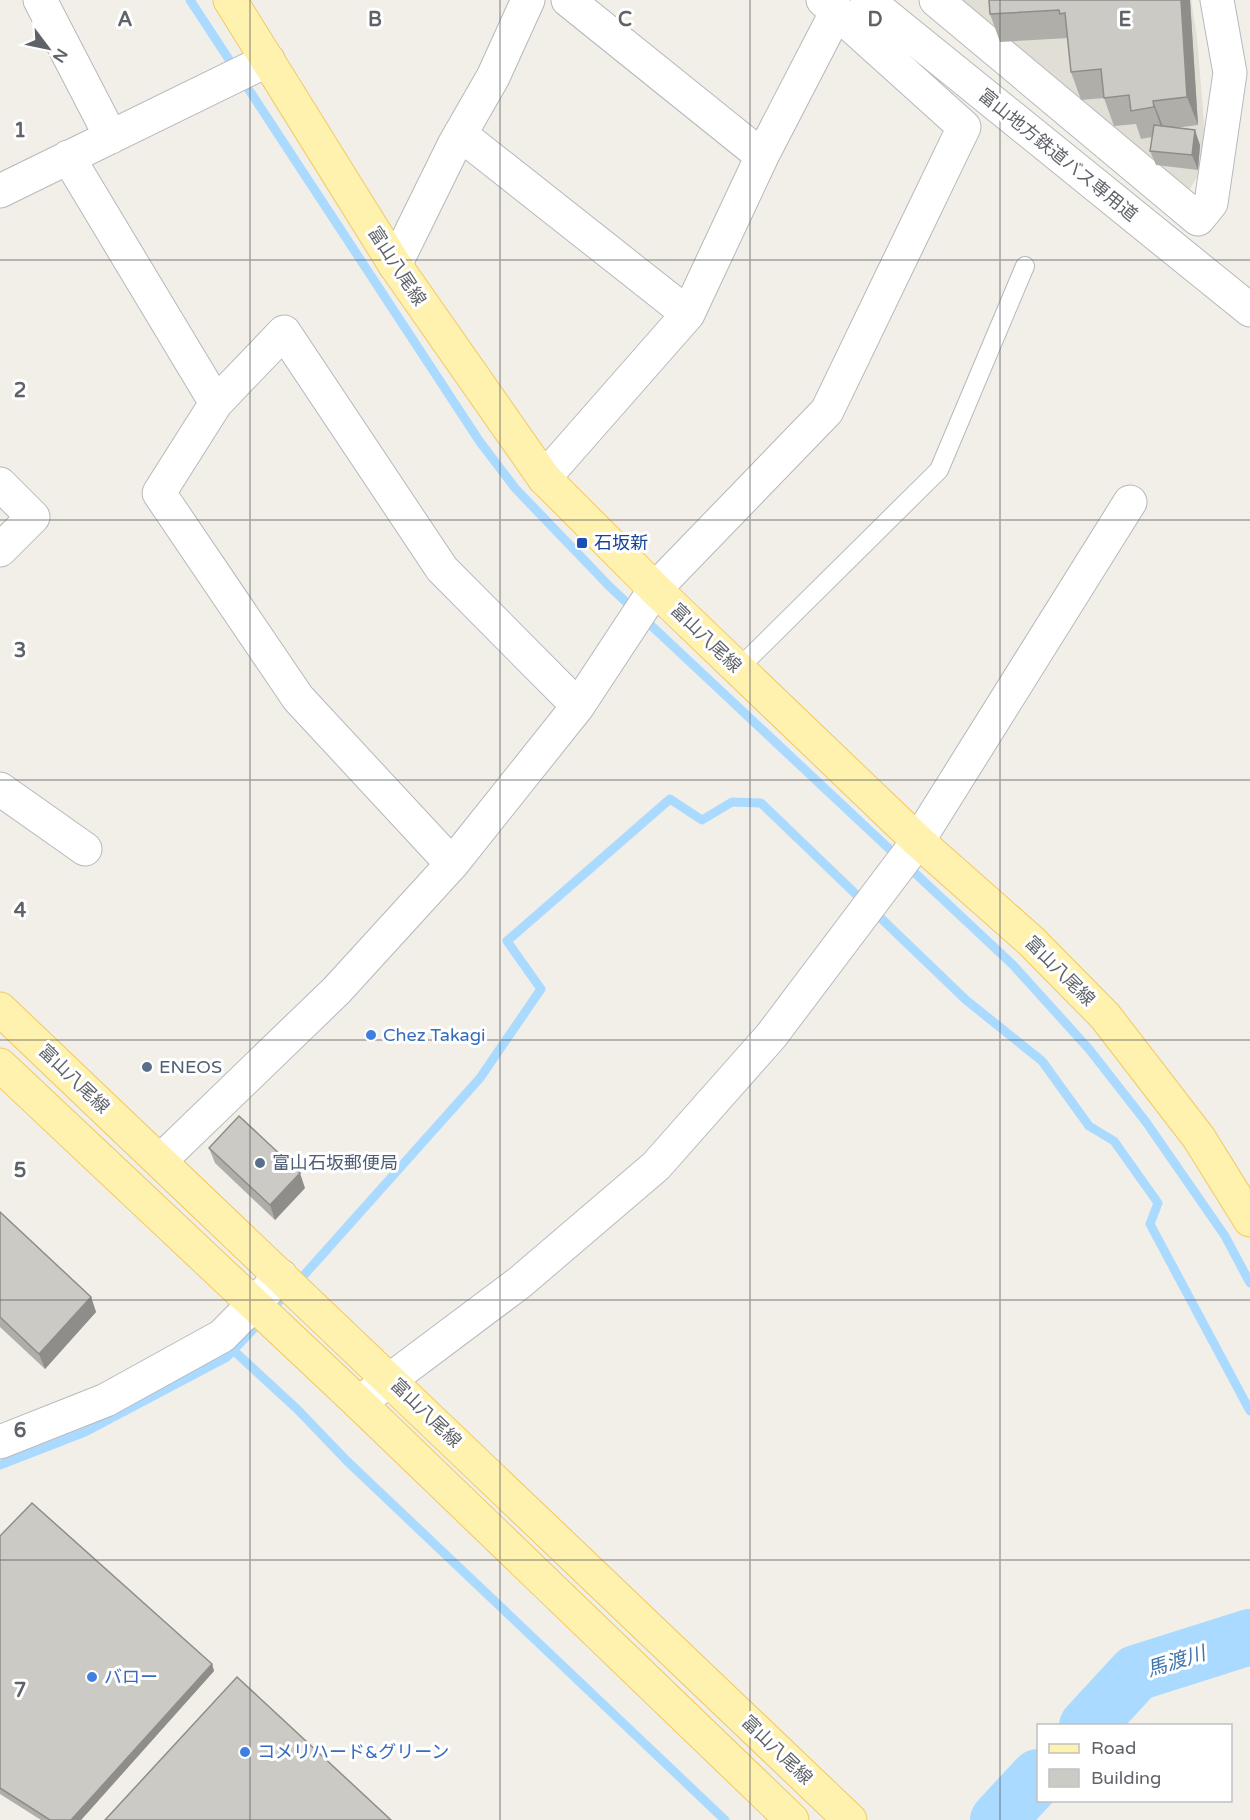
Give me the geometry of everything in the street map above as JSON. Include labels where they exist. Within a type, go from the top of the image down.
[{"type":"main road","name":"富山八尾線","points":[[230,0],[395,265],[544,478],[655,590],[918,841],[1030,940],[1105,1017],[1199,1138],[1250,1220]]},
{"type":"main road","name":"富山八尾線","points":[[0,1009],[392,1380],[850,1820]]},
{"type":"main road","points":[[0,1065],[359,1403],[792,1820]]},
{"type":"street","points":[[40,0],[111,137]]},
{"type":"street","points":[[395,265],[460,134],[493,77],[528,0]]},
{"type":"street","points":[[568,0],[762,156]]},
{"type":"street","name":"富山地方鉄道バス専用道","points":[[867,0],[1250,310]]},
{"type":"street","points":[[936,0],[1198,219],[1211,203],[1230,73],[1217,0]]},
{"type":"street","points":[[160,1161],[337,990],[452,864],[578,706],[655,590],[827,411],[964,127],[830,6],[688,314],[544,478]]},
{"type":"street","points":[[0,191],[268,60]]},
{"type":"street","points":[[460,134],[688,314]]},
{"type":"street","points":[[68,157],[216,402]]},
{"type":"street","points":[[452,864],[298,698],[159,493],[216,402],[284,333],[442,569],[578,706]]},
{"type":"street","points":[[0,484],[33,517],[0,550]]},
{"type":"street","points":[[359,1403],[519,1282],[657,1166],[771,1036],[918,841],[1130,502]]},
{"type":"street","points":[[0,789],[86,849]]},
{"type":"street","points":[[0,1442],[106,1400],[222,1336],[281,1276]]},
{"type":"lane","points":[[738,669],[939,470],[1026,266]]},
{"type":"shaded area","points":[[939,0],[1191,0],[1197,37],[1207,160],[1187,194]]},
{"type":"building","points":[[989,0],[1181,0],[1187,97],[1153,101],[1154,107],[1131,111],[1129,95],[1104,98],[1101,69],[1071,72],[1065,13],[1060,14],[1059,10],[990,14]]},
{"type":"building","points":[[1154,125],[1195,130],[1192,155],[1150,151]]},
{"type":"building","points":[[239,1116],[300,1173],[270,1205],[209,1148]]},
{"type":"building","points":[[0,1212],[91,1297],[39,1354],[0,1317]]},
{"type":"building","points":[[32,1503],[212,1664],[71,1820],[50,1820],[0,1788],[0,1536]]},
{"type":"building","name":"コメリハード&グリーン","points":[[237,1677],[391,1820],[105,1820]]},
{"type":"waterway","points":[[190,0],[480,442],[515,488],[609,586],[1013,965],[1089,1049],[1146,1122],[1225,1236],[1250,1283]]},
{"type":"waterway","points":[[297,1283],[480,1078],[541,989],[507,941],[670,799],[702,820],[732,802],[761,803],[966,1000],[1042,1061],[1089,1126],[1114,1141],[1158,1203],[1150,1224],[1250,1411]]},
{"type":"waterway","points":[[0,1465],[85,1432],[227,1357],[287,1293]]},
{"type":"waterway","points":[[233,1350],[725,1820]]},
{"type":"waterway","name":"馬渡川","points":[[1089,1724],[1136,1673],[1250,1637]]},
{"type":"waterway","name":"馬渡川","points":[[998,1820],[1037,1778]]},
{"type":"place","name":"石坂新","points":[[582,543]]},
{"type":"place","name":"Chez Takagi","points":[[371,1035]]},
{"type":"place","name":"ENEOS","points":[[147,1067]]},
{"type":"place","name":"富山石坂郵便局","points":[[260,1163]]},
{"type":"place","name":"バロー","points":[[92,1677]]},
{"type":"place","name":"コメリハード&グリーン","points":[[245,1752]]}]
